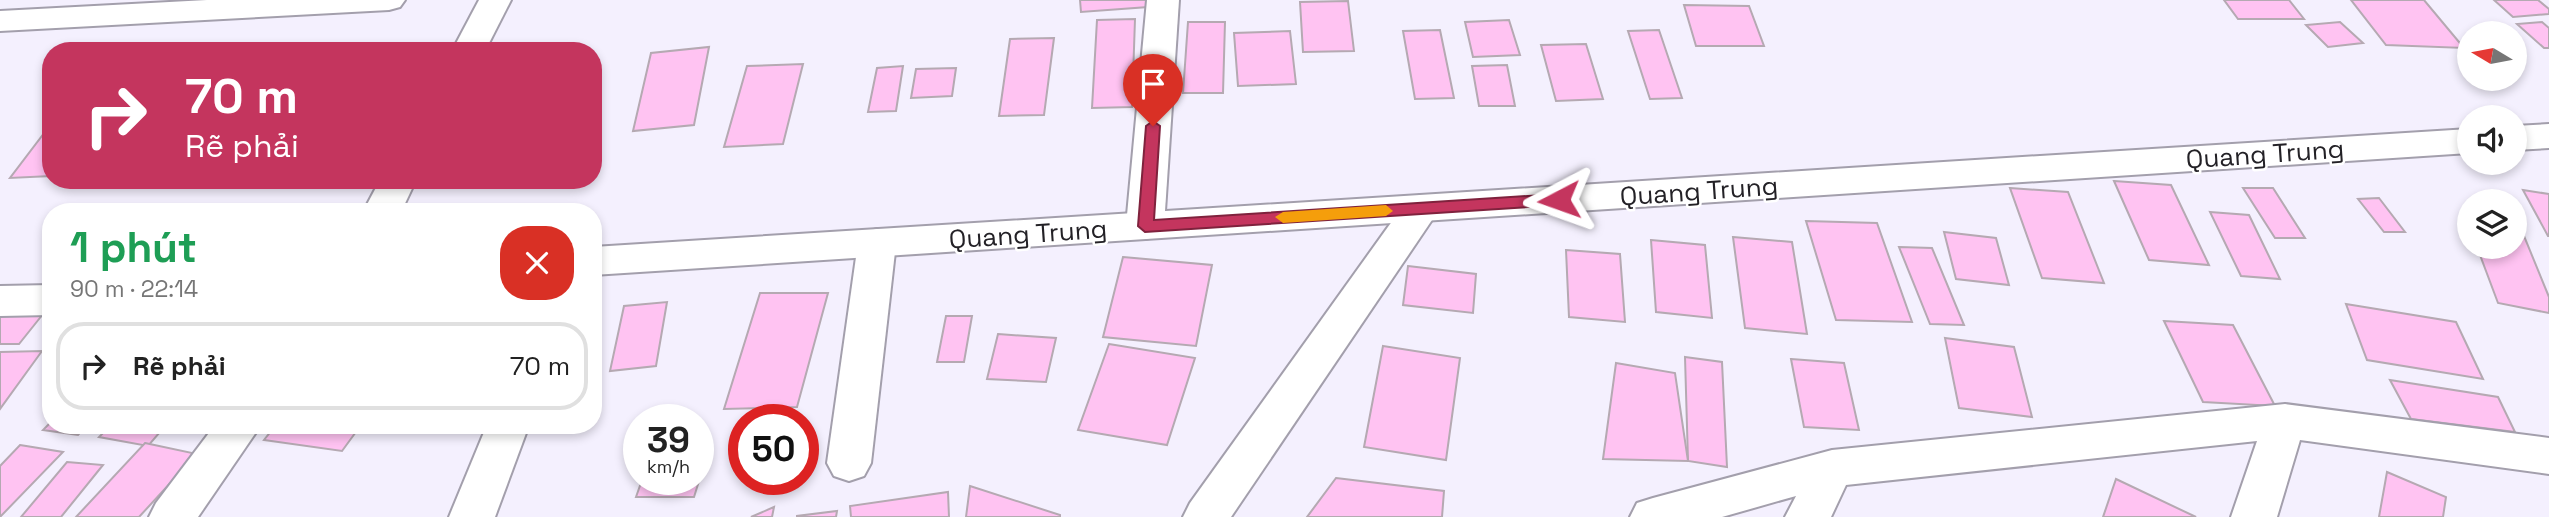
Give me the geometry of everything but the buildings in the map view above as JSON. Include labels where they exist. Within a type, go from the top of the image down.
[{"type":"street","points":[[0,21],[389,0]]},
{"type":"street","points":[[473,42],[495,0]]},
{"type":"street","points":[[1145,226],[1163,0]]},
{"type":"street","points":[[2527,137],[2549,136]]},
{"type":"street","name":"Quang Trung","points":[[602,260],[2457,142]]},
{"type":"street","points":[[1206,517],[1421,208]]},
{"type":"street","points":[[849,463],[877,243]]},
{"type":"street","points":[[0,301],[42,300]]},
{"type":"street","points":[[2254,517],[2285,421]]},
{"type":"street","points":[[1653,517],[1832,468],[2285,421],[2549,456]]},
{"type":"street","points":[[172,517],[233,434]]},
{"type":"street","points":[[472,517],[504,434]]},
{"type":"street","points":[[1808,517],[1832,468]]},
{"type":"slow traffic","points":[[1283,217],[1386,211]]},
{"type":"route","points":[[1153,126],[1145,226],[1559,200]]}]
